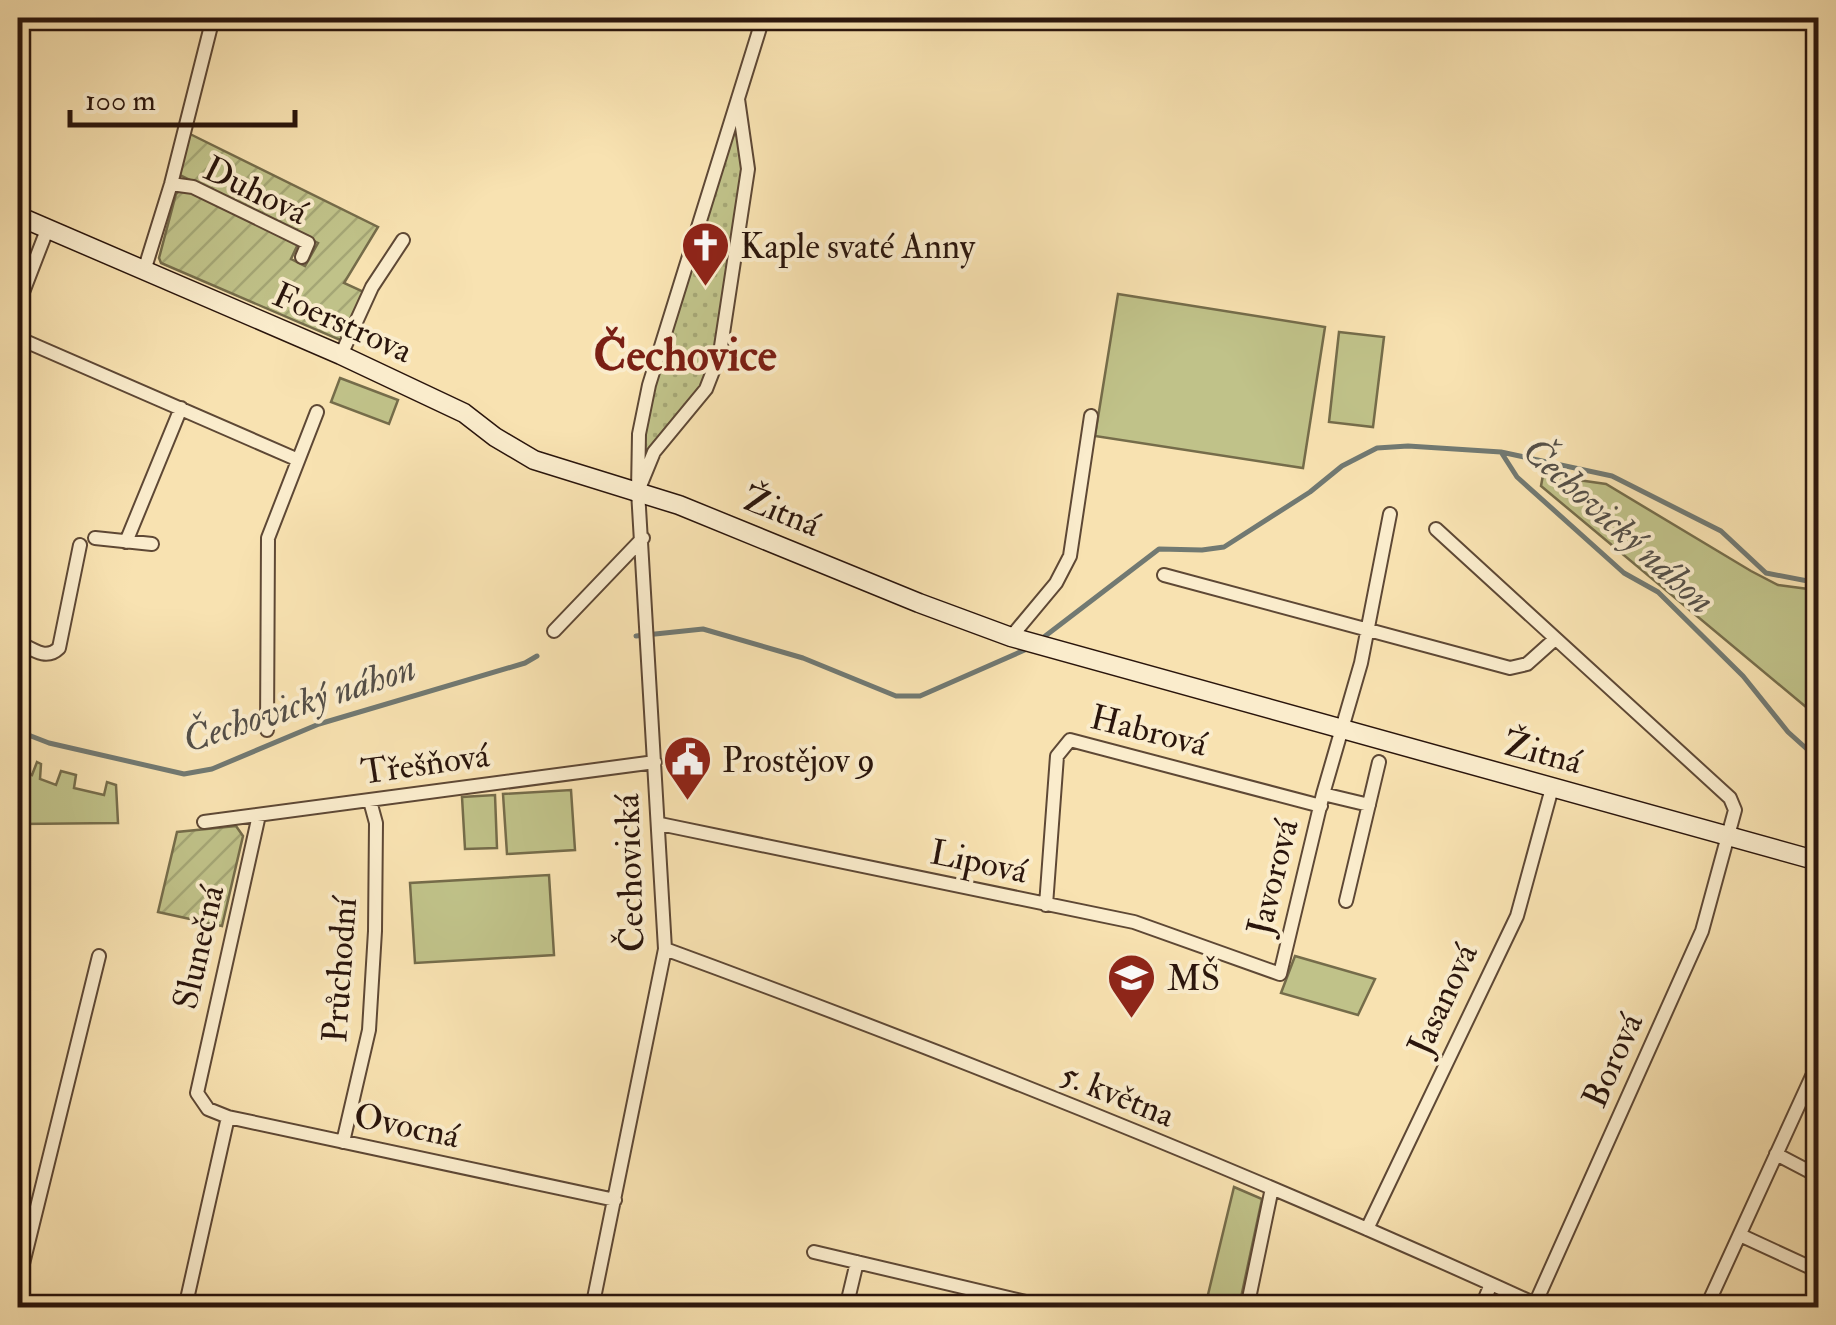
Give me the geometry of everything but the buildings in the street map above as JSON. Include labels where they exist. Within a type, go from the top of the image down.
[{"type":"street","points":[[144,271],[214,18]]},
{"type":"street","name":"Čechovická","points":[[592,1308],[665,950],[638,490],[639,434],[649,385],[763,18]]},
{"type":"street","name":"Čechovická","points":[[638,490],[654,452],[706,388],[720,353],[748,170],[738,100]]},
{"type":"street","name":"Duhová","points":[[171,184],[193,187],[308,243],[302,257]]},
{"type":"street","name":"Foerstrova","points":[[18,216],[464,412],[495,437],[534,460],[638,490]]},
{"type":"street","points":[[18,305],[47,230]]},
{"type":"street","points":[[341,355],[372,287],[403,240]]},
{"type":"street","points":[[18,338],[296,458]]},
{"type":"street","points":[[126,542],[182,408]]},
{"type":"street","points":[[267,730],[268,538],[317,412]]},
{"type":"street","points":[[1016,638],[1056,583],[1070,556],[1091,416]]},
{"type":"street","name":"Žitná","points":[[638,490],[1043,647],[1818,862]]},
{"type":"street","points":[[1340,730],[1368,629],[1390,514]]},
{"type":"street","points":[[1436,529],[1730,798],[1735,810],[1729,836]]},
{"type":"street","points":[[95,538],[152,544]]},
{"type":"street","points":[[554,631],[643,538]]},
{"type":"street","points":[[18,642],[43,654],[52,654],[59,648],[80,545]]},
{"type":"street","points":[[1164,575],[1510,668],[1527,664],[1555,640]]},
{"type":"street","name":"Javorová","points":[[1280,974],[1340,730]]},
{"type":"street","name":"Habrová","points":[[1046,906],[1057,756],[1070,740],[1322,800]]},
{"type":"street","name":"Třešňová","points":[[204,822],[655,762]]},
{"type":"street","points":[[1346,902],[1379,762]]},
{"type":"street","name":"Jasanová","points":[[1367,1229],[1516,916],[1552,788]]},
{"type":"street","name":"Javorová","points":[[1322,800],[1369,805]]},
{"type":"street","name":"Průchodní","points":[[343,1142],[369,1024],[376,823],[370,801]]},
{"type":"street","name":"Slunečná","points":[[196,1093],[259,816]]},
{"type":"street","name":"Lipová","points":[[660,824],[1134,922],[1280,974]]},
{"type":"street","name":"Borová","points":[[1540,1306],[1702,931],[1729,836]]},
{"type":"street","name":"5. května","points":[[665,950],[836,1012],[1272,1188],[1540,1306]]},
{"type":"street","points":[[18,1284],[99,956]]},
{"type":"street","points":[[1706,1308],[1818,1063]]},
{"type":"street","name":"Ovocná","points":[[196,1093],[208,1109],[228,1117],[614,1200]]},
{"type":"street","points":[[185,1308],[228,1117]]},
{"type":"street","points":[[1776,1154],[1818,1176]]},
{"type":"street","points":[[1247,1308],[1272,1188]]},
{"type":"street","points":[[1740,1235],[1818,1271]]},
{"type":"street","points":[[814,1252],[1026,1302]]},
{"type":"street","points":[[846,1308],[857,1262]]},
{"type":"street","points":[[1481,1308],[1491,1284]]},
{"type":"green space","points":[[738,99],[748,170],[714,372],[649,454],[644,453],[639,434]]},
{"type":"green space","points":[[188,133],[378,227],[344,283],[364,292],[340,340],[161,263],[159,258],[176,194],[183,187],[298,244],[291,259],[305,266],[318,243],[178,174]]},
{"type":"green space","points":[[1118,294],[1325,327],[1303,468],[1095,436]]},
{"type":"green space","points":[[1339,332],[1384,337],[1373,427],[1329,422]]},
{"type":"green space","points":[[340,378],[398,400],[389,424],[331,402]]},
{"type":"green space","points":[[1543,475],[1606,484],[1751,571],[1778,585],[1808,589],[1818,606],[1818,717],[1541,486]]},
{"type":"green space","points":[[37,762],[41,764],[40,779],[56,785],[61,771],[76,775],[74,788],[104,795],[107,782],[116,785],[118,823],[18,824],[18,769],[32,775]]},
{"type":"green space","points":[[571,790],[575,850],[507,854],[503,794]]},
{"type":"green space","points":[[495,795],[497,848],[465,849],[462,797]]},
{"type":"green space","points":[[236,826],[243,836],[222,926],[158,912],[177,832]]},
{"type":"green space","points":[[549,875],[554,955],[415,963],[410,883]]},
{"type":"green space","points":[[1295,956],[1375,979],[1358,1015],[1281,993]]},
{"type":"green space","points":[[1234,1187],[1262,1199],[1239,1307],[1205,1307]]},
{"type":"waterway","name":"Čechovický náhon","points":[[1040,640],[1159,549],[1224,547],[1310,492],[1342,466],[1377,448],[1501,452],[1517,477],[1624,573],[1658,592],[1743,676],[1788,732],[1818,759]]},
{"type":"waterway","points":[[1501,452],[1612,476],[1721,531],[1766,573],[1818,583]]},
{"type":"waterway","name":"Čechovický náhon","points":[[636,636],[703,629],[803,658],[896,696],[920,696],[1027,649]]},
{"type":"waterway","name":"Čechovický náhon","points":[[18,731],[49,743],[184,774],[212,769],[319,724],[525,663],[537,656]]},
{"type":"place","name":"Kaple svaté Anny","points":[[705,288]]},
{"type":"place","name":"Prostějov 9","points":[[687,802]]},
{"type":"place","name":"MŠ","points":[[1132,1020]]},
{"type":"district","name":"Čechovice","points":[[685,354]]}]
